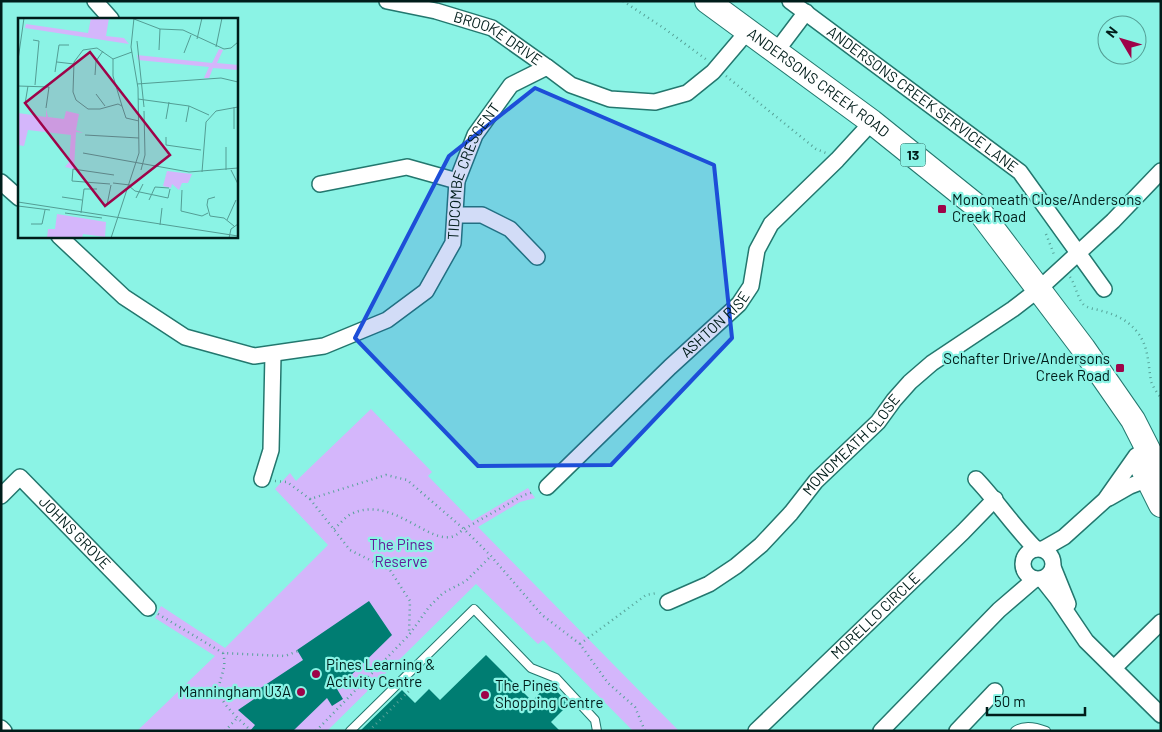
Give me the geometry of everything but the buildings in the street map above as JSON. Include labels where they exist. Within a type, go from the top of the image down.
[{"type":"main road","name":"ANDERSONS CREEK ROAD","points":[[707,1],[775,53],[872,122],[974,204],[1083,348],[1133,420],[1152,464],[1161,505]]},
{"type":"street","points":[[95,1],[110,18]]},
{"type":"street","name":"BROOKE DRIVE","points":[[387,1],[436,11],[492,28],[547,67]]},
{"type":"street","name":"ANDERSONS CREEK SERVICE LANE","points":[[790,1],[1020,172],[1104,289]]},
{"type":"street","points":[[775,53],[806,12]]},
{"type":"street","points":[[547,67],[571,85],[610,99],[655,102],[687,93],[713,72],[747,32]]},
{"type":"street","name":"TIDCOMBE CRESCENT","points":[[61,238],[124,298],[185,337],[254,356],[324,346],[387,320],[426,291],[453,243],[457,181],[475,135],[511,85],[547,67]]},
{"type":"street","name":"ASHTON RISE","points":[[547,487],[670,367],[739,304],[750,286],[757,250],[771,224],[837,160],[872,122]]},
{"type":"street","points":[[320,184],[407,167],[457,181]]},
{"type":"street","name":"MONOMEATH CLOSE","points":[[667,599],[709,584],[736,566],[762,545],[792,512],[816,481],[878,422],[910,382],[932,363],[1013,309],[1039,289],[1113,221],[1161,171]]},
{"type":"street","points":[[1,182],[18,197]]},
{"type":"street","points":[[455,215],[482,214],[510,229],[537,257]]},
{"type":"street","points":[[262,479],[271,450],[273,354]]},
{"type":"street","points":[[1105,500],[1130,486],[1152,464]]},
{"type":"street","points":[[1046,556],[1105,500],[1152,464]]},
{"type":"street","name":"JOHNS GROVE","points":[[1,496],[20,478],[148,608]]},
{"type":"street","points":[[976,479],[995,499],[1006,515],[1046,556],[1069,606],[1074,624]]},
{"type":"street","name":"MORELLO CIRCLE","points":[[756,731],[995,499]]},
{"type":"street","points":[[1006,515],[1028,576],[1038,579],[1057,598],[1086,641],[1161,716]]},
{"type":"street","points":[[999,610],[1020,582],[1027,552],[1046,556]]},
{"type":"street","points":[[881,731],[999,610],[1038,579],[1049,575],[1046,556]]},
{"type":"street","points":[[1114,668],[1161,622]]},
{"type":"street","points":[[957,731],[995,691]]},
{"type":"lane","points":[[350,731],[474,609],[531,668],[556,678],[595,720],[597,731]]},
{"type":"lane","points":[[1015,731],[1018,728],[1033,726],[1046,731]]},
{"type":"path","points":[[623,1],[709,61]]},
{"type":"path","points":[[724,74],[816,149],[830,154]]},
{"type":"path","points":[[1044,227],[1054,255],[1074,283],[1085,306],[1116,315],[1129,323],[1136,332],[1148,353],[1152,383],[1161,398]]},
{"type":"path","points":[[310,499],[386,474],[407,480],[464,529],[542,615],[580,644],[608,683],[635,707],[645,731]]},
{"type":"path","points":[[262,479],[286,482],[310,499],[350,550],[390,570],[410,601],[409,635]]},
{"type":"path","points":[[334,529],[351,514],[368,510],[392,512],[434,535],[442,537],[455,536],[524,495],[547,487]]},
{"type":"path","points":[[316,731],[409,635],[429,607],[443,593],[466,581],[490,556]]},
{"type":"path","points":[[580,644],[646,595],[667,599]]},
{"type":"path","points":[[148,608],[223,653],[285,656],[298,651]]},
{"type":"path","points":[[223,653],[225,666],[219,688],[220,696],[223,702],[251,731]]},
{"type":"path","points":[[369,731],[376,727],[409,691]]},
{"type":"path","points":[[338,702],[340,706]]},
{"type":"path","points":[[225,731],[238,717]]},
{"type":"highlighted area","points":[[535,88],[714,165],[732,338],[611,465],[478,466],[355,338],[449,156]]},
{"type":"green space","name":"The Pines Reserve","points":[[371,409],[432,472],[428,476],[472,521],[528,488],[535,498],[520,502],[478,527],[679,731],[633,731],[543,640],[538,644],[476,584],[327,731],[137,731],[215,656],[155,618],[161,606],[225,648],[328,545],[275,489],[290,473],[296,481]]},
{"type":"place","name":"Monomeath Close/Andersons Creek Road","points":[[942,209]]},
{"type":"place","name":"Schafter Drive/Andersons Creek Road","points":[[1120,368]]},
{"type":"place","name":"Pines Learning & Activity Centre","points":[[316,674]]},
{"type":"place","name":"Manningham U3A","points":[[301,692]]},
{"type":"place","name":"The Pines Shopping Centre","points":[[485,695]]}]
